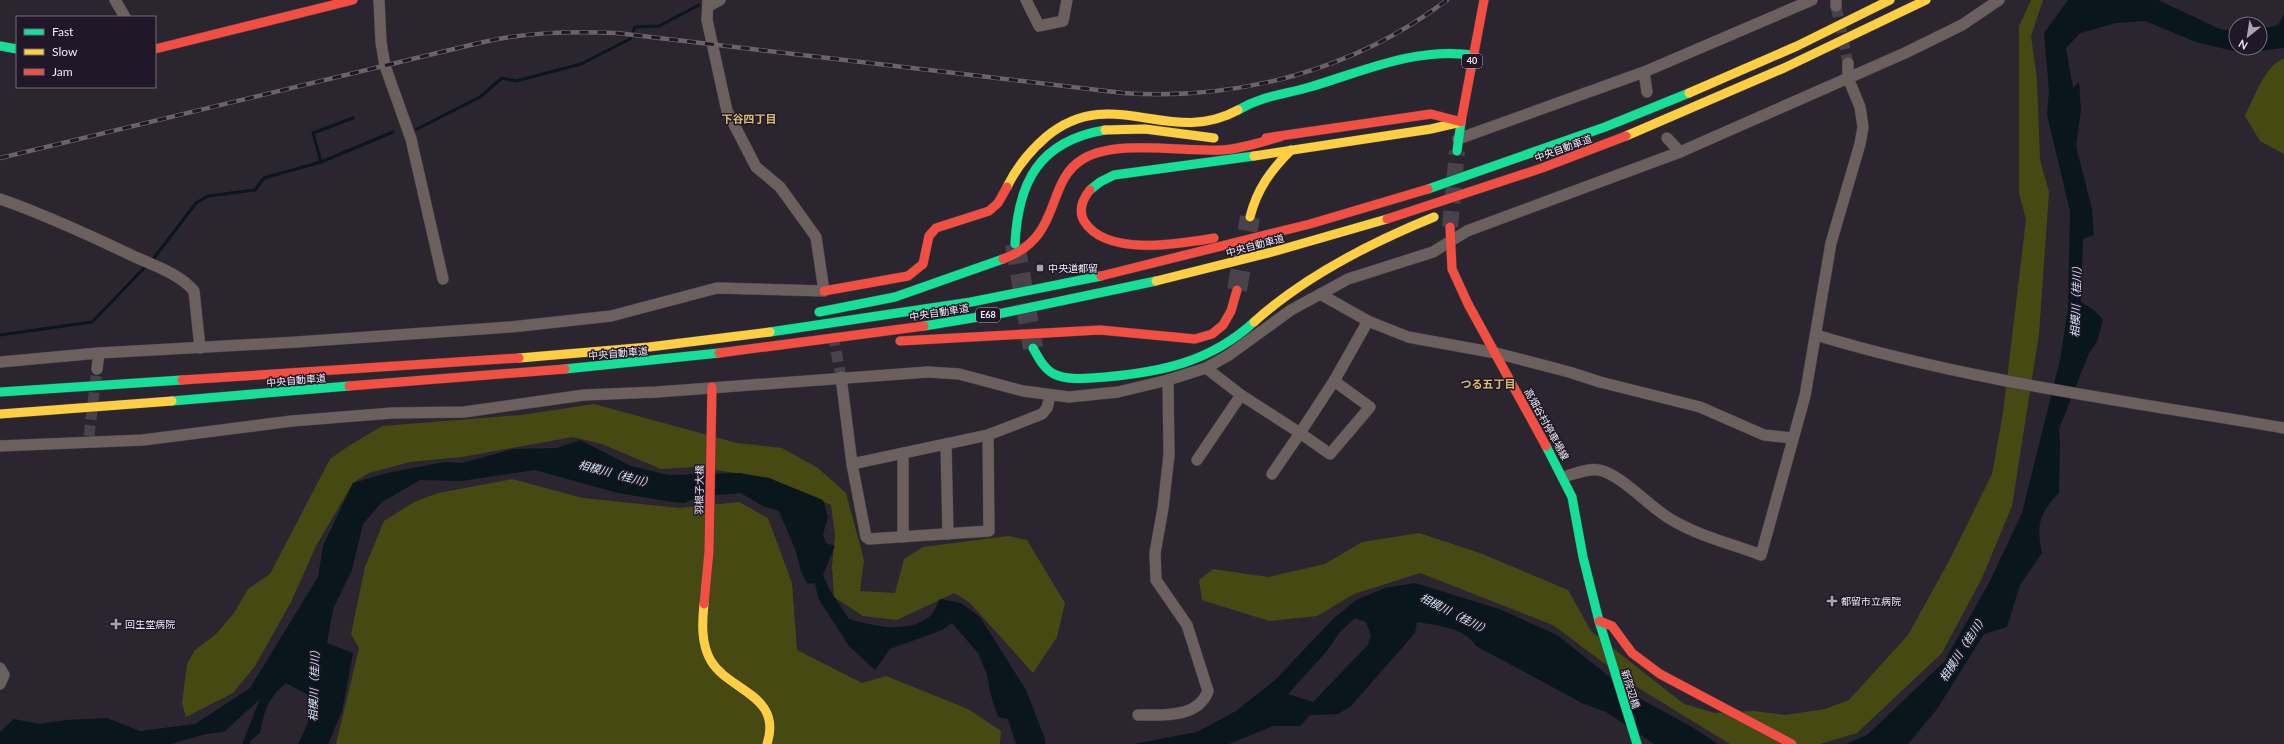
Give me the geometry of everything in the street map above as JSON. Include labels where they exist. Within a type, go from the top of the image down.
[{"type":"main road","points":[[156,49],[353,0]]},
{"type":"main road","name":"40","points":[[1461,122],[1484,0]]},
{"type":"main road","name":"中央自動車道","points":[[0,392],[474,361],[740,336],[916,311],[1106,276],[1229,247],[1404,198],[1533,154],[1674,100],[1853,19],[1890,0]]},
{"type":"main road","name":"中央自動車道","points":[[0,414],[508,375],[742,352],[1000,313],[1233,262],[1409,212],[1540,168],[1629,135],[1783,70],[1926,0]]},
{"type":"main road","points":[[0,46],[16,49]]},
{"type":"main road","points":[[824,292],[908,276],[917,271],[924,262],[930,236],[937,228],[984,214],[994,207],[1027,156],[1045,138],[1065,124],[1082,117],[1098,113],[1121,113],[1195,125],[1223,119],[1242,106],[1267,96],[1299,90],[1383,64],[1446,51],[1473,55]]},
{"type":"main road","points":[[812,314],[895,297],[1013,255],[1027,247],[1037,238],[1049,216],[1061,186],[1075,164],[1095,152],[1128,149],[1221,150],[1242,147],[1280,137],[1431,114],[1461,122]]},
{"type":"main road","points":[[1404,198],[1305,218],[1262,230],[1189,242],[1140,245],[1110,241],[1095,235],[1083,222],[1081,206],[1086,195],[1096,183],[1114,175],[1177,168],[1431,129],[1461,122]]},
{"type":"main road","points":[[1457,151],[1461,122]]},
{"type":"main road","points":[[1015,244],[1017,205],[1025,187],[1051,151],[1066,142],[1099,131],[1121,129],[1145,129],[1179,136],[1226,139],[1280,137]]},
{"type":"main road","points":[[1479,199],[1629,135]]},
{"type":"main road","points":[[1250,217],[1259,186],[1272,169],[1291,150]]},
{"type":"main road","points":[[1033,348],[1041,362],[1054,374],[1070,379],[1158,370],[1186,363],[1220,348],[1275,304],[1322,274],[1411,226],[1445,212]]},
{"type":"main road","name":"高畑谷村停車場線","points":[[1450,227],[1452,269],[1563,477],[1572,497],[1583,557],[1605,641]]},
{"type":"main road","points":[[893,342],[1100,330],[1195,339],[1212,334],[1223,326],[1231,311],[1237,290]]},
{"type":"main road","points":[[634,347],[758,324]]},
{"type":"main road","points":[[742,352],[869,343]]},
{"type":"main road","name":"羽根子大橋","points":[[712,387],[709,552],[702,633],[708,655],[715,666],[757,697],[766,710],[771,732],[767,744]]},
{"type":"main road","points":[[1599,621],[1612,626],[1632,653],[1660,674],[1792,744]]},
{"type":"main road","name":"新院辺橋","points":[[1605,641],[1637,744]]},
{"type":"street","points":[[115,0],[124,16]]},
{"type":"street","points":[[379,0],[381,42],[385,66],[411,139],[443,279]]},
{"type":"street","points":[[0,362],[100,353],[200,348],[511,327],[611,316],[717,288],[824,292],[816,237],[780,187],[756,168],[728,111],[707,20],[709,3],[720,0]]},
{"type":"street","points":[[1026,0],[1039,26],[1063,21],[1067,0]]},
{"type":"street","points":[[1458,139],[1644,72],[1812,0]]},
{"type":"street","points":[[0,446],[89,439],[143,440],[292,421],[392,413],[464,412],[584,395],[657,392],[841,377],[928,372],[959,374],[1023,391],[1050,396],[1069,397],[1118,392],[1168,380],[1206,368],[1229,355],[1291,310],[1348,279],[1433,252],[1467,231],[1680,152],[1848,78],[1962,25],[1999,0]]},
{"type":"street","points":[[1563,477],[1584,471],[1598,470],[1610,474],[1653,508],[1673,521],[1760,555],[1805,396],[1831,243],[1860,144],[1863,127],[1860,107],[1848,78],[1848,63]]},
{"type":"street","points":[[1644,72],[1647,92]]},
{"type":"street","points":[[1667,138],[1680,152]]},
{"type":"street","points":[[0,199],[64,224],[158,267],[190,286],[194,291],[200,348]]},
{"type":"street","points":[[1320,294],[1368,320],[1408,337],[1496,353],[1569,372],[1650,396],[1684,402],[1764,435],[1793,438]]},
{"type":"street","points":[[1272,474],[1334,381],[1368,320]]},
{"type":"street","points":[[1816,335],[1874,353],[1928,365],[2100,397],[2284,428]]},
{"type":"street","points":[[97,369],[100,353]]},
{"type":"street","points":[[1206,368],[1241,394],[1330,454],[1370,407],[1334,381]]},
{"type":"street","points":[[841,377],[852,464],[866,537],[869,540],[989,531],[988,435]]},
{"type":"street","points":[[1138,715],[1163,715],[1187,711],[1202,704],[1208,690],[1187,624],[1156,580],[1155,553],[1163,508],[1169,456],[1168,380]]},
{"type":"street","points":[[1197,460],[1241,394]]},
{"type":"street","points":[[852,464],[988,435],[1042,414],[1047,408],[1050,396]]},
{"type":"street","points":[[946,444],[948,534]]},
{"type":"street","points":[[903,453],[904,537]]},
{"type":"street","points":[[0,668],[4,675],[0,684]]},
{"type":"shaded area","points":[[2031,0],[2043,0],[2031,36],[2037,79],[2040,160],[2049,192],[2039,334],[2012,506],[1982,578],[1942,653],[1857,733],[1820,744],[1730,744],[1632,684],[1553,625],[1420,573],[1354,594],[1317,616],[1269,621],[1202,600],[1199,580],[1213,569],[1268,577],[1325,564],[1362,542],[1419,533],[1480,553],[1568,590],[1591,631],[1684,704],[1715,713],[1754,711],[1785,715],[1825,709],[1849,700],[1908,635],[1950,559],[1992,474],[2003,413],[2026,219],[2019,193],[2019,26]]},
{"type":"shaded area","points":[[2284,59],[2284,154],[2260,141],[2245,116],[2256,92],[2271,67]]},
{"type":"shaded area","points":[[594,404],[737,443],[782,448],[818,468],[846,493],[864,560],[860,591],[895,593],[904,559],[923,547],[1008,536],[1027,540],[1065,603],[1057,637],[1033,673],[969,602],[954,593],[897,620],[863,616],[834,597],[832,567],[835,534],[831,505],[769,478],[696,467],[661,469],[602,444],[573,437],[462,457],[410,462],[369,473],[353,483],[316,546],[291,602],[255,666],[233,693],[186,717],[182,703],[187,664],[195,650],[216,634],[234,613],[248,589],[270,574],[330,459],[382,426],[521,415]]},
{"type":"shaded area","points":[[512,479],[583,498],[679,508],[739,502],[768,518],[792,583],[797,650],[862,683],[886,676],[968,709],[1001,731],[1000,744],[336,744],[359,648],[351,634],[365,567],[384,521],[414,502],[438,493]]},
{"type":"water","name":"相模川（桂川）","points":[[2068,0],[2158,0],[2220,29],[2228,30],[2228,50],[2196,42],[2145,21],[2116,23],[2080,33],[2066,48],[2073,88],[2079,82],[2081,110],[2076,147],[2092,209],[2094,235],[2083,239],[2081,302],[2094,310],[2103,320],[2097,342],[2089,353],[2059,429],[2059,493],[2047,507],[2039,527],[2042,553],[2020,585],[2007,627],[1984,634],[1937,709],[1908,744],[1846,744],[1867,735],[1944,662],[1989,583],[2022,513],[2060,360],[2068,309],[2070,211],[2047,115],[2049,91],[2044,33]]},
{"type":"water","points":[[2284,14],[2284,48],[2268,50],[2268,27],[2278,25]]},
{"type":"water","name":"相模川（桂川）","points":[[580,440],[631,466],[668,475],[740,473],[769,478],[823,500],[828,517],[823,534],[826,543],[835,546],[823,575],[829,589],[849,619],[879,626],[900,627],[920,622],[931,616],[940,599],[961,603],[980,617],[1026,690],[1045,739],[1045,744],[1016,744],[1008,719],[998,717],[990,692],[987,674],[978,653],[952,623],[942,630],[890,649],[875,670],[849,646],[818,598],[815,583],[808,584],[802,574],[795,549],[779,511],[763,506],[741,493],[701,496],[684,503],[666,501],[618,493],[535,470],[461,481],[420,480],[382,502],[363,524],[352,570],[333,609],[327,643],[353,653],[342,711],[328,744],[298,744],[308,723],[308,695],[286,683],[275,694],[268,705],[263,718],[260,733],[250,741],[250,744],[243,744],[243,742],[260,699],[224,732],[206,734],[171,744],[0,744],[0,732],[14,719],[39,724],[66,720],[107,718],[140,731],[195,724],[250,688],[318,577],[323,546],[353,483],[387,473],[445,462],[462,463],[514,449],[557,448]]},
{"type":"water","name":"相模川（桂川）","points":[[1415,583],[1499,609],[1557,635],[1630,693],[1692,727],[1718,744],[1654,744],[1606,712],[1584,704],[1476,646],[1465,635],[1458,631],[1441,626],[1417,622],[1415,633],[1350,707],[1338,714],[1310,715],[1300,726],[1273,726],[1229,744],[1134,744],[1197,732],[1236,711],[1275,680],[1333,619],[1356,600],[1385,588]],"holes":[[[1355,618],[1366,622],[1371,635],[1368,645],[1313,702],[1288,694],[1326,652],[1340,632]]]},
{"type":"waterway","points":[[417,129],[480,97],[502,78],[516,81],[581,64],[630,39],[635,27],[659,26],[699,5]]},
{"type":"waterway","points":[[321,162],[313,133],[353,118]]},
{"type":"waterway","points":[[154,258],[196,203],[208,196],[255,190],[264,178],[321,162],[393,132]]},
{"type":"waterway","points":[[0,335],[92,322],[146,266]]},
{"type":"tunnel","points":[[1836,6],[1848,63]]},
{"type":"tunnel","points":[[1450,227],[1457,151]]},
{"type":"tunnel","points":[[1237,290],[1250,217]]},
{"type":"tunnel","points":[[1015,244],[1033,348]]},
{"type":"tunnel","points":[[833,335],[841,377]]},
{"type":"tunnel","points":[[89,436],[97,369]]},
{"type":"railway","points":[[0,158],[496,39],[530,34],[582,32],[617,33],[1123,93],[1166,94],[1209,92],[1252,86],[1294,76],[1334,62],[1374,45],[1411,24],[1447,0]]},
{"type":"traffic: fast","points":[[0,46],[16,49]]},
{"type":"traffic: fast","points":[[1238,110],[1265,98],[1310,87],[1410,57],[1452,53],[1473,55]]},
{"type":"traffic: fast","points":[[1428,189],[1605,127],[1689,93]]},
{"type":"traffic: fast","points":[[1457,151],[1461,122]]},
{"type":"traffic: fast","points":[[1015,244],[1021,202],[1027,184],[1036,168],[1048,155],[1064,144],[1082,136],[1105,130]]},
{"type":"traffic: fast","points":[[1090,190],[1100,182],[1114,175],[1254,156]]},
{"type":"traffic: fast","points":[[819,312],[895,297],[1003,259]]},
{"type":"traffic: fast","points":[[770,332],[971,302],[1101,276]]},
{"type":"traffic: fast","points":[[924,326],[1003,313],[1156,281]]},
{"type":"traffic: fast","points":[[1033,348],[1050,372],[1066,378],[1126,375],[1166,368],[1203,356],[1237,336],[1254,322]]},
{"type":"traffic: fast","points":[[565,369],[719,353]]},
{"type":"traffic: fast","points":[[0,392],[182,380]]},
{"type":"traffic: fast","points":[[172,401],[349,386]]},
{"type":"traffic: fast","points":[[1546,446],[1572,497],[1583,557],[1599,621],[1637,744]]},
{"type":"traffic: slow","points":[[1689,93],[1797,46],[1890,0]]},
{"type":"traffic: slow","points":[[1626,136],[1784,68],[1926,0]]},
{"type":"traffic: slow","points":[[1007,187],[1019,167],[1034,148],[1046,137],[1070,122],[1094,115],[1118,114],[1188,123],[1213,120],[1238,110]]},
{"type":"traffic: slow","points":[[1254,156],[1431,129],[1461,122]]},
{"type":"traffic: slow","points":[[1105,130],[1145,129],[1214,138]]},
{"type":"traffic: slow","points":[[1250,217],[1253,207],[1266,180],[1291,150]]},
{"type":"traffic: slow","points":[[1254,322],[1274,305],[1316,275],[1386,238],[1434,217]]},
{"type":"traffic: slow","points":[[1156,281],[1276,251],[1387,219]]},
{"type":"traffic: slow","points":[[519,358],[649,347],[770,332]]},
{"type":"traffic: slow","points":[[0,414],[172,401]]},
{"type":"traffic: slow","points":[[704,604],[703,633],[705,648],[711,661],[719,671],[752,695],[761,704],[768,715],[770,728],[767,744]]},
{"type":"traffic: jam","points":[[156,49],[353,0]]},
{"type":"traffic: jam","points":[[1461,122],[1484,0]]},
{"type":"traffic: jam","points":[[1266,138],[1431,114],[1458,121]]},
{"type":"traffic: jam","points":[[1387,219],[1542,168],[1626,136]]},
{"type":"traffic: jam","points":[[1003,259],[1022,249],[1036,237],[1045,224],[1063,181],[1071,169],[1083,159],[1097,153],[1113,149],[1150,148],[1221,150],[1251,145],[1280,137]]},
{"type":"traffic: jam","points":[[824,291],[908,276],[923,264],[929,236],[936,228],[989,211],[998,203],[1007,187]]},
{"type":"traffic: jam","points":[[1101,276],[1310,224],[1428,189]]},
{"type":"traffic: jam","points":[[1090,190],[1082,205],[1082,217],[1094,232],[1109,240],[1126,244],[1163,245],[1214,238]]},
{"type":"traffic: jam","points":[[1450,227],[1452,269],[1468,304],[1546,446]]},
{"type":"traffic: jam","points":[[900,341],[1100,330],[1195,339],[1212,334],[1223,325],[1231,311],[1237,290]]},
{"type":"traffic: jam","points":[[719,353],[924,326]]},
{"type":"traffic: jam","points":[[182,380],[519,358]]},
{"type":"traffic: jam","points":[[349,386],[565,369]]},
{"type":"traffic: jam","points":[[704,604],[709,551],[712,387]]},
{"type":"traffic: jam","points":[[1599,621],[1612,626],[1632,653],[1660,674],[1792,744]]},
{"type":"place","name":"中央道都留","points":[[1040,268]]},
{"type":"place","name":"都留市立病院","points":[[1832,601]]},
{"type":"place","name":"回生堂病院","points":[[116,624]]},
{"type":"district","name":"下谷四丁目","points":[[749,119]]},
{"type":"district","name":"つる五丁目","points":[[1488,384]]}]
